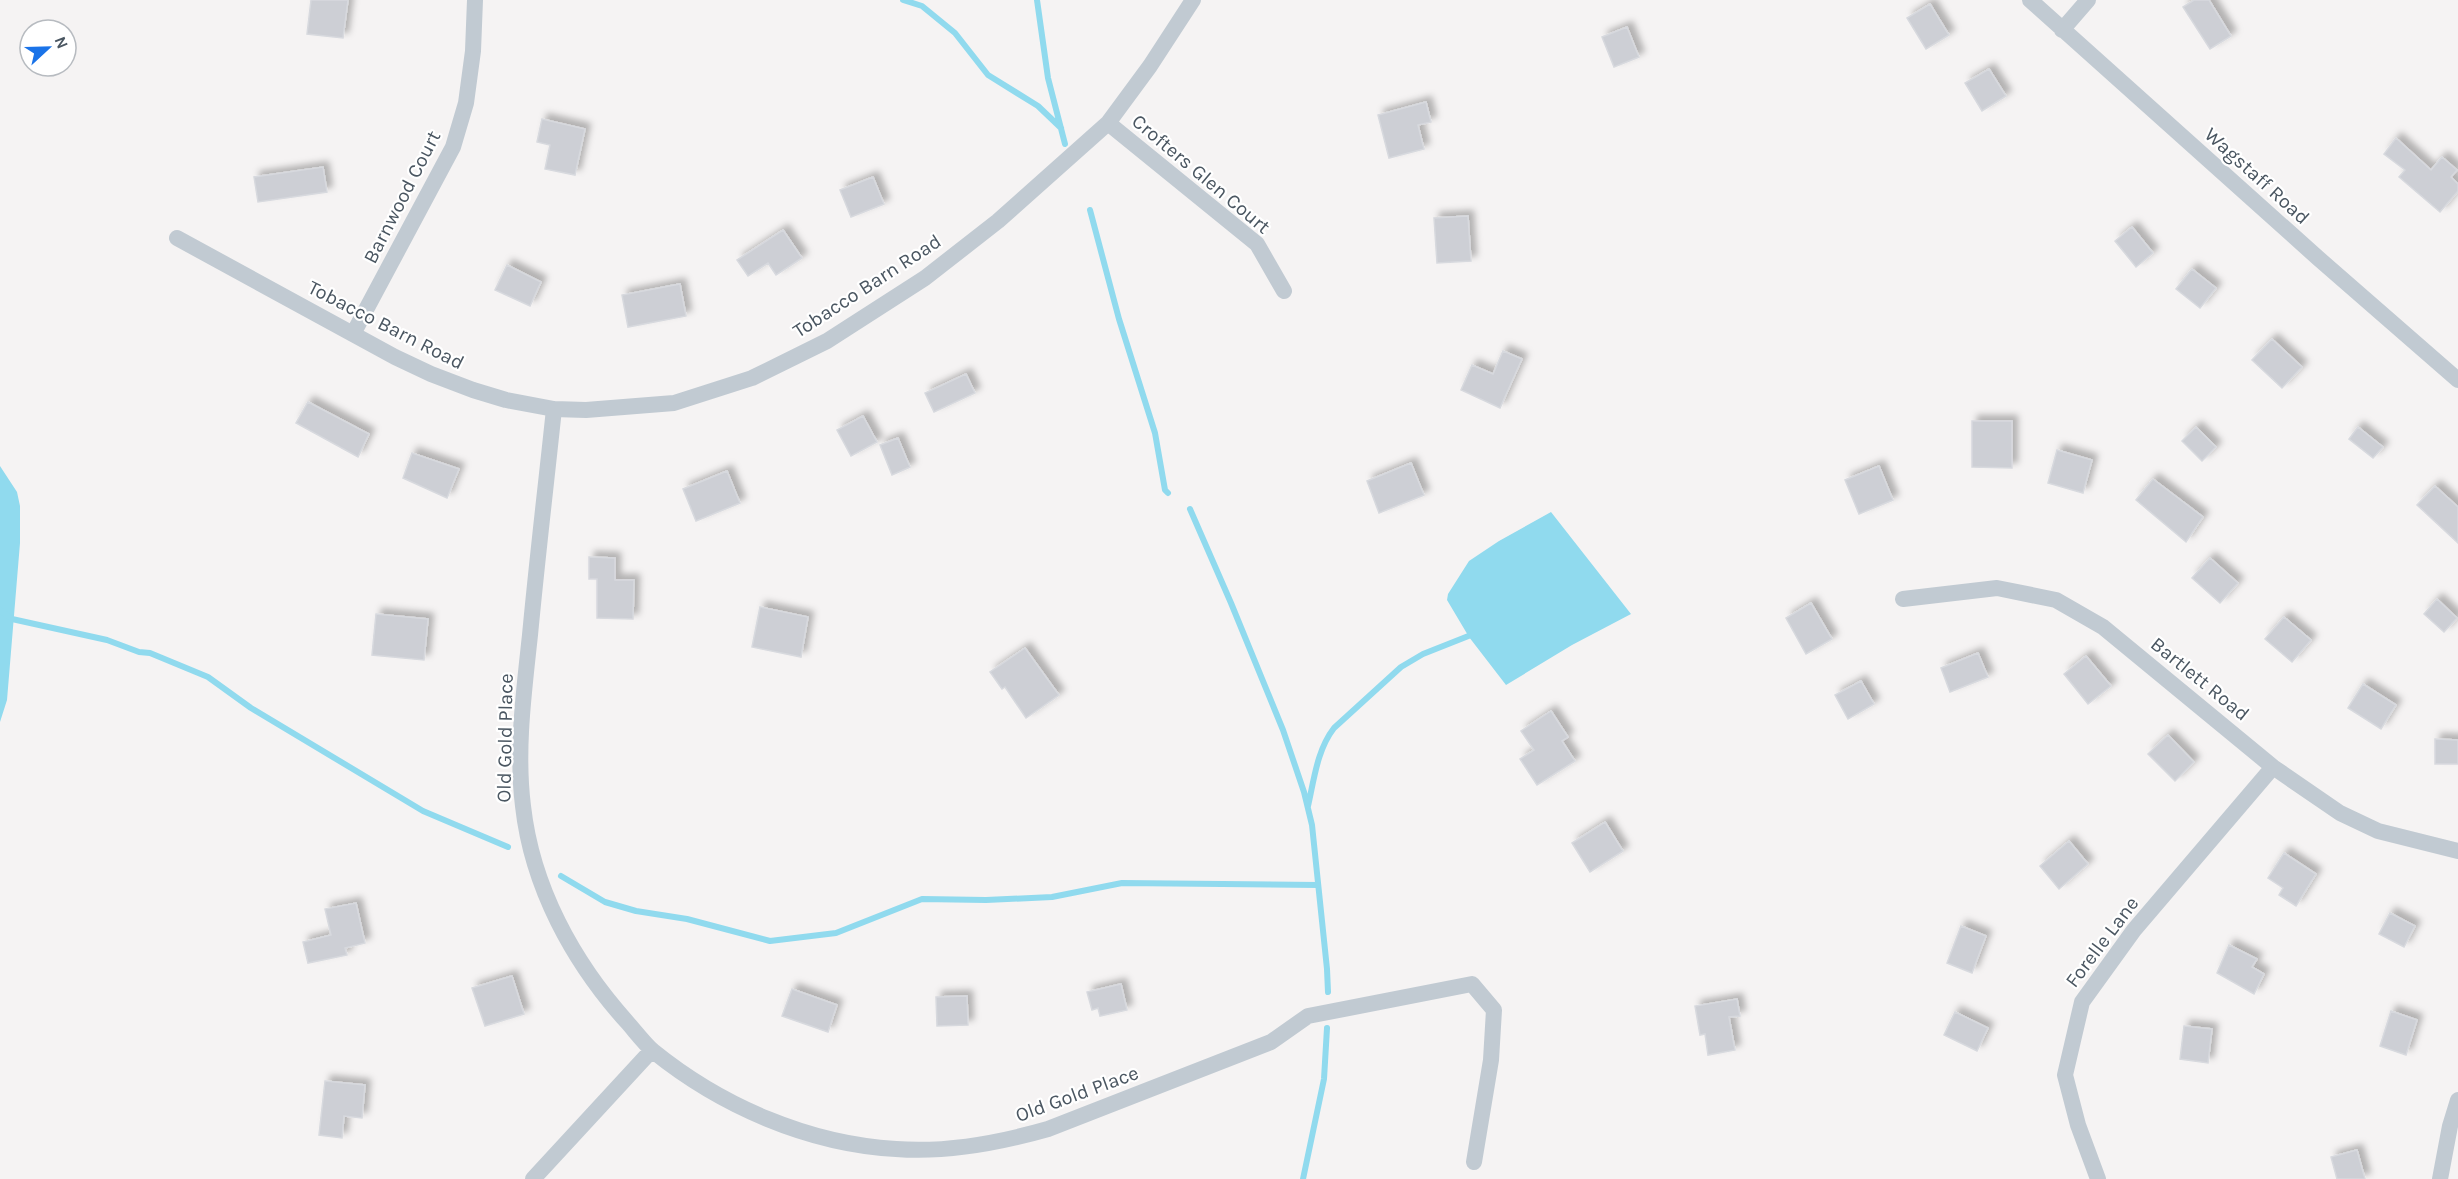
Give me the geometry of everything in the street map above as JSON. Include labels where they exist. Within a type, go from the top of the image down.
[{"type":"street","name":"Barnwood Court","points":[[353,334],[453,147],[466,103],[473,51],[475,0]]},
{"type":"street","name":"Tobacco Barn Road","points":[[177,238],[395,357],[451,383],[506,400],[554,409],[586,410],[674,403],[752,378],[827,341],[925,278],[998,220],[1108,123],[1150,66],[1193,0]]},
{"type":"street","name":"Wagstaff Road","points":[[2030,0],[2458,380]]},
{"type":"street","points":[[2062,30],[2088,0]]},
{"type":"street","name":"Crofters Glen Court","points":[[1108,123],[1257,244],[1284,291]]},
{"type":"street","name":"Old Gold Place","points":[[554,409],[523,706],[521,766],[523,807],[546,897],[564,933],[583,968],[652,1050],[724,1099],[783,1125],[862,1145],[916,1150],[953,1148],[1011,1140],[1048,1129],[1271,1042],[1308,1016],[1472,984],[1494,1010],[1491,1060],[1474,1162]]},
{"type":"street","name":"Bartlett Road","points":[[1903,599],[1997,588],[2056,600],[2103,627],[2273,767],[2340,813],[2368,826],[2458,851]]},
{"type":"street","name":"Forelle Lane","points":[[2098,1179],[2078,1125],[2066,1075],[2082,1002],[2134,930],[2273,767]]},
{"type":"street","points":[[533,1179],[652,1050]]},
{"type":"street","points":[[2440,1179],[2454,1127],[2458,1100]]},
{"type":"water","points":[[0,466],[17,492],[20,506],[20,543],[7,700],[0,722]]},
{"type":"water","points":[[1551,512],[1631,614],[1572,645],[1506,685],[1469,637],[1447,600],[1448,594],[1469,561]]},
{"type":"building","points":[[311,0],[348,0],[343,38],[307,34]]},
{"type":"building","points":[[2194,0],[2209,0],[2231,36],[2210,49],[2183,7]]},
{"type":"building","points":[[1930,4],[1949,35],[1926,49],[1907,18]]},
{"type":"building","points":[[1627,27],[1639,57],[1614,67],[1602,37]]},
{"type":"building","points":[[1989,69],[2006,96],[1982,111],[1965,83]]},
{"type":"building","points":[[1426,102],[1431,122],[1418,125],[1424,149],[1389,158],[1378,115]]},
{"type":"building","points":[[542,119],[585,129],[575,175],[545,169],[550,145],[537,142]]},
{"type":"building","points":[[2396,138],[2431,170],[2442,157],[2457,170],[2451,177],[2458,184],[2458,191],[2440,212],[2399,177],[2405,170],[2384,154]]},
{"type":"building","points":[[323,167],[327,192],[258,202],[254,177]]},
{"type":"building","points":[[873,177],[884,204],[851,217],[840,190]]},
{"type":"building","points":[[1468,216],[1471,261],[1437,263],[1434,218]]},
{"type":"building","points":[[2132,227],[2153,253],[2136,267],[2115,241]]},
{"type":"building","points":[[783,230],[802,258],[776,275],[768,263],[748,276],[737,260]]},
{"type":"building","points":[[507,265],[541,282],[530,306],[495,290]]},
{"type":"building","points":[[2192,269],[2216,288],[2200,308],[2176,289]]},
{"type":"building","points":[[680,284],[686,316],[628,327],[622,295]]},
{"type":"building","points":[[2272,339],[2302,367],[2282,388],[2252,360]]},
{"type":"building","points":[[1503,351],[1522,359],[1500,408],[1461,390],[1472,365],[1493,374]]},
{"type":"building","points":[[966,374],[975,393],[934,412],[925,393]]},
{"type":"building","points":[[308,402],[369,434],[358,457],[296,423]]},
{"type":"building","points":[[863,416],[877,442],[851,456],[837,430]]},
{"type":"building","points":[[1972,421],[2012,421],[2012,468],[1972,467]]},
{"type":"building","points":[[2196,427],[2216,447],[2202,461],[2182,441]]},
{"type":"building","points":[[2358,427],[2383,447],[2373,458],[2349,439]]},
{"type":"building","points":[[898,438],[910,467],[892,475],[880,445]]},
{"type":"building","points":[[2057,450],[2092,460],[2083,493],[2048,483]]},
{"type":"building","points":[[412,453],[459,469],[447,498],[403,478]]},
{"type":"building","points":[[1411,463],[1424,495],[1379,513],[1367,481]]},
{"type":"building","points":[[1879,466],[1893,500],[1859,514],[1845,480]]},
{"type":"building","points":[[727,471],[740,503],[696,521],[683,489]]},
{"type":"building","points":[[2153,479],[2203,517],[2186,542],[2136,500]]},
{"type":"building","points":[[2435,486],[2458,507],[2458,543],[2417,505]]},
{"type":"building","points":[[589,557],[615,558],[615,580],[634,580],[633,619],[597,618],[597,579],[589,579]]},
{"type":"building","points":[[2210,558],[2238,583],[2220,603],[2192,578]]},
{"type":"building","points":[[2437,599],[2457,618],[2444,632],[2424,614]]},
{"type":"building","points":[[1811,603],[1832,639],[1806,654],[1786,618]]},
{"type":"building","points":[[760,607],[808,617],[801,657],[752,647]]},
{"type":"building","points":[[376,614],[428,619],[424,660],[372,655]]},
{"type":"building","points":[[2284,617],[2311,640],[2292,662],[2265,639]]},
{"type":"building","points":[[1025,648],[1059,695],[1026,718],[1005,687],[1002,689],[990,672]]},
{"type":"building","points":[[1978,653],[1988,677],[1950,692],[1941,668]]},
{"type":"building","points":[[2086,656],[2111,686],[2088,704],[2064,674]]},
{"type":"building","points":[[1861,681],[1874,704],[1848,719],[1835,695]]},
{"type":"building","points":[[2363,684],[2396,705],[2381,729],[2348,708]]},
{"type":"building","points":[[1551,711],[1568,737],[1562,741],[1575,761],[1537,785],[1520,759],[1534,750],[1521,731]]},
{"type":"building","points":[[2168,735],[2194,762],[2175,781],[2148,754]]},
{"type":"building","points":[[2435,739],[2458,740],[2458,764],[2435,764]]},
{"type":"building","points":[[1605,822],[1623,851],[1590,872],[1572,843]]},
{"type":"building","points":[[2069,841],[2088,864],[2059,889],[2040,866]]},
{"type":"building","points":[[2284,853],[2316,874],[2296,906],[2279,895],[2283,888],[2268,878]]},
{"type":"building","points":[[356,903],[365,943],[345,948],[347,955],[308,963],[303,942],[331,935],[325,909]]},
{"type":"building","points":[[2390,913],[2415,926],[2404,947],[2379,934]]},
{"type":"building","points":[[1961,926],[1986,936],[1972,973],[1947,963]]},
{"type":"building","points":[[2229,945],[2257,959],[2252,967],[2264,974],[2254,994],[2217,973]]},
{"type":"building","points":[[512,976],[524,1014],[485,1026],[472,988]]},
{"type":"building","points":[[1121,984],[1127,1010],[1100,1016],[1098,1008],[1092,1010],[1087,992]]},
{"type":"building","points":[[792,989],[837,1005],[828,1032],[782,1016]]},
{"type":"building","points":[[967,996],[968,1025],[937,1026],[936,997]]},
{"type":"building","points":[[1737,999],[1740,1016],[1729,1017],[1735,1050],[1708,1055],[1705,1034],[1700,1035],[1695,1006]]},
{"type":"building","points":[[2391,1011],[2417,1020],[2406,1055],[2380,1046]]},
{"type":"building","points":[[1955,1012],[1988,1028],[1977,1051],[1944,1035]]},
{"type":"building","points":[[2184,1026],[2212,1029],[2208,1063],[2180,1059]]},
{"type":"building","points":[[325,1081],[365,1085],[362,1118],[344,1116],[342,1138],[319,1135]]},
{"type":"building","points":[[2357,1150],[2365,1179],[2337,1179],[2331,1157]]},
{"type":"waterway","points":[[903,0],[922,6],[955,33],[988,75],[1038,106],[1061,128]]},
{"type":"waterway","points":[[1037,0],[1048,78],[1065,144]]},
{"type":"waterway","points":[[1090,210],[1119,319],[1155,433],[1165,490],[1168,493]]},
{"type":"waterway","points":[[1190,509],[1283,730],[1304,792],[1312,825],[1328,992]]},
{"type":"waterway","points":[[0,610],[12,619],[107,640],[139,652],[150,653],[208,677],[251,708],[423,811],[508,847]]},
{"type":"waterway","points":[[1308,806],[1320,755],[1334,728],[1401,667],[1423,654],[1476,633]]},
{"type":"waterway","points":[[561,876],[605,902],[636,911],[687,919],[770,941],[836,933],[922,899],[986,900],[1052,897],[1122,883],[1318,885]]},
{"type":"waterway","points":[[1303,1179],[1324,1079],[1327,1028]]}]
